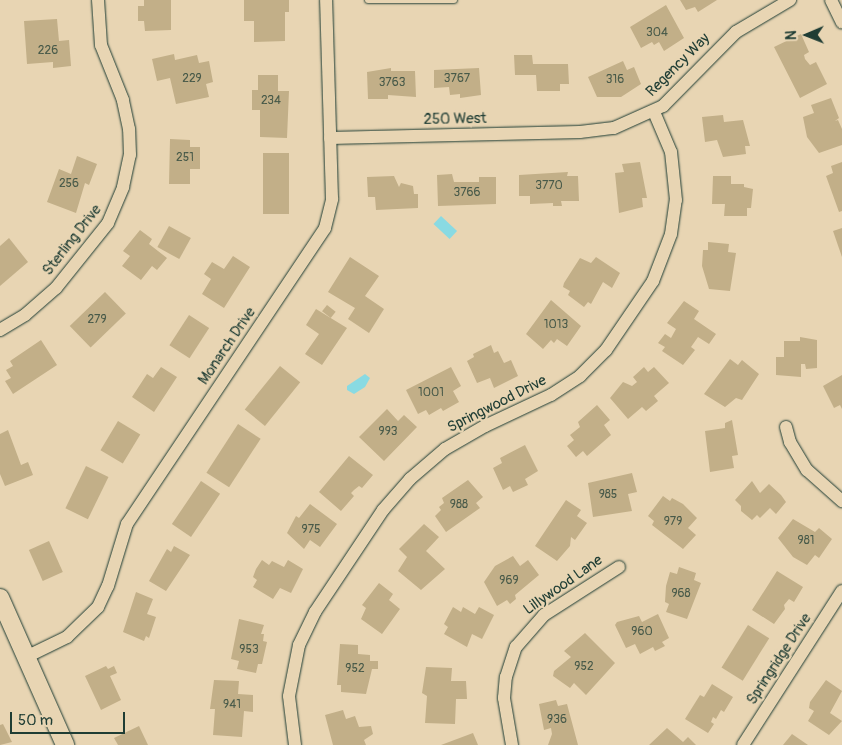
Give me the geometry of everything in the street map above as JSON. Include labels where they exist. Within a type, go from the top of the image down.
[{"type":"street","name":"Sterling Drive","points":[[0,330],[25,315],[56,288],[108,223],[123,186],[130,155],[129,129],[123,100],[101,45],[98,0]]},
{"type":"street","name":"Monarch Drive","points":[[26,656],[67,637],[98,607],[108,586],[127,524],[320,236],[328,219],[332,199],[326,0]]},
{"type":"street","name":"Regency Way","points":[[580,132],[614,128],[654,112],[673,97],[736,32],[790,0]]},
{"type":"street","points":[[830,0],[842,23]]},
{"type":"street","name":"Springwood Drive","points":[[295,745],[289,696],[299,645],[315,612],[391,500],[445,449],[485,426],[551,395],[580,376],[606,350],[653,281],[666,252],[676,200],[671,152],[654,112]]},
{"type":"street","name":"250 West","points":[[330,138],[580,132]]},
{"type":"street","points":[[786,428],[790,442],[807,470],[842,501]]},
{"type":"street","name":"Lillywood Lane","points":[[512,745],[504,698],[506,677],[516,647],[528,630],[544,615],[619,567]]},
{"type":"street","name":"Springridge Drive","points":[[743,745],[842,591]]},
{"type":"street","points":[[0,598],[65,745]]},
{"type":"lane","points":[[368,0],[454,0]]},
{"type":"water","points":[[441,216],[457,231],[450,239],[433,224]]},
{"type":"water","points":[[365,374],[370,378],[365,387],[354,394],[347,390],[347,386]]},
{"type":"building","points":[[144,0],[171,0],[171,30],[145,31],[144,21],[138,21],[138,6],[144,6]]},
{"type":"building","points":[[244,0],[289,0],[289,12],[285,12],[285,41],[254,42],[254,21],[244,21]]},
{"type":"building","points":[[680,0],[717,0],[698,12],[695,7],[686,10]]},
{"type":"building","points":[[666,5],[684,38],[664,51],[659,42],[654,45],[652,42],[641,48],[630,27]]},
{"type":"building","points":[[57,19],[59,41],[69,40],[71,66],[53,68],[53,62],[27,64],[24,21]]},
{"type":"building","points":[[801,34],[809,52],[804,55],[805,59],[810,65],[816,62],[827,84],[800,98],[774,47]]},
{"type":"building","points":[[174,54],[175,60],[197,55],[199,63],[209,61],[213,82],[206,84],[209,97],[176,104],[170,78],[157,81],[152,59]]},
{"type":"building","points":[[514,55],[532,55],[533,64],[568,64],[569,84],[560,84],[560,91],[537,91],[536,75],[515,75]]},
{"type":"building","points":[[623,61],[627,70],[634,67],[641,84],[621,97],[597,97],[588,77]]},
{"type":"building","points":[[391,68],[391,71],[415,71],[416,97],[388,95],[388,99],[368,99],[367,72]]},
{"type":"building","points":[[479,68],[481,95],[460,98],[460,94],[450,95],[449,87],[434,88],[434,70]]},
{"type":"building","points":[[258,75],[278,75],[278,91],[289,91],[287,138],[260,137],[260,110],[252,110],[252,90],[258,90]]},
{"type":"building","points":[[831,98],[839,118],[835,121],[838,120],[842,129],[842,145],[819,153],[807,137],[803,117],[814,113],[811,105]]},
{"type":"building","points":[[723,115],[724,122],[743,120],[750,146],[745,146],[746,154],[723,157],[717,140],[705,142],[702,117]]},
{"type":"building","points":[[170,139],[190,140],[190,147],[200,147],[200,169],[190,169],[190,184],[169,184]]},
{"type":"building","points":[[263,153],[289,153],[289,214],[263,214]]},
{"type":"building","points":[[77,156],[97,164],[89,185],[85,183],[76,213],[47,202],[59,169],[71,174]]},
{"type":"building","points":[[640,162],[647,198],[642,198],[643,207],[619,213],[615,173],[624,172],[622,164]]},
{"type":"building","points":[[842,162],[842,211],[839,212],[826,176],[833,173],[831,166]]},
{"type":"building","points":[[568,172],[567,176],[578,176],[579,201],[561,201],[562,206],[553,206],[553,203],[530,204],[530,196],[519,196],[519,175]]},
{"type":"building","points":[[452,174],[454,182],[479,182],[479,177],[496,177],[496,204],[438,206],[437,175]]},
{"type":"building","points":[[394,176],[399,187],[401,183],[413,186],[414,194],[418,194],[418,208],[376,210],[375,197],[368,197],[367,177]]},
{"type":"building","points":[[713,176],[731,176],[731,184],[744,184],[744,187],[753,189],[751,208],[747,208],[747,216],[724,216],[725,204],[712,204]]},
{"type":"building","points":[[169,226],[191,238],[179,259],[157,247]]},
{"type":"building","points":[[842,228],[842,257],[833,231]]},
{"type":"building","points":[[140,230],[152,239],[149,244],[167,258],[157,270],[152,266],[141,280],[122,266],[130,256],[123,251]]},
{"type":"building","points":[[9,238],[28,262],[0,286],[0,246]]},
{"type":"building","points":[[708,242],[729,244],[728,252],[736,253],[730,291],[709,289],[702,266],[703,250],[708,250]]},
{"type":"building","points":[[233,256],[250,267],[224,308],[202,294],[211,279],[204,274],[212,262],[224,269]]},
{"type":"building","points":[[350,257],[379,276],[365,296],[384,309],[369,333],[348,319],[355,308],[328,292]]},
{"type":"building","points":[[596,257],[620,273],[612,288],[603,282],[591,304],[588,302],[584,307],[568,295],[570,291],[563,287],[580,258],[591,263]]},
{"type":"building","points":[[105,292],[126,314],[91,348],[70,326]]},
{"type":"building","points":[[551,300],[581,326],[567,346],[557,339],[554,343],[551,340],[543,349],[526,334]]},
{"type":"building","points":[[684,301],[699,311],[694,319],[716,334],[709,344],[698,337],[691,347],[695,350],[683,365],[662,351],[665,347],[658,343],[665,334],[671,338],[676,329],[667,323]]},
{"type":"building","points":[[327,305],[336,312],[331,318],[322,311]]},
{"type":"building","points":[[316,309],[347,328],[322,365],[305,354],[319,334],[306,325]]},
{"type":"building","points":[[189,315],[209,328],[190,358],[169,345]]},
{"type":"building","points":[[800,337],[817,340],[817,368],[806,369],[805,364],[801,364],[801,377],[776,375],[776,357],[784,357],[784,341],[800,341]]},
{"type":"building","points":[[41,340],[57,365],[13,394],[5,381],[11,378],[6,370],[13,366],[10,361]]},
{"type":"building","points":[[491,345],[494,353],[498,351],[504,363],[511,360],[518,376],[494,388],[490,378],[477,383],[467,361],[474,357],[473,354]]},
{"type":"building","points":[[730,359],[738,365],[742,360],[759,374],[742,400],[736,398],[725,407],[704,394]]},
{"type":"building","points":[[280,366],[300,382],[265,426],[245,410]]},
{"type":"building","points":[[161,367],[177,377],[154,412],[132,397],[147,374],[153,378]]},
{"type":"building","points":[[451,367],[461,386],[453,391],[459,402],[443,411],[441,408],[429,415],[426,410],[418,414],[406,390]]},
{"type":"building","points":[[644,367],[648,372],[654,367],[669,383],[654,396],[658,401],[646,411],[642,407],[628,419],[610,398],[623,382],[632,386],[637,382],[633,377]]},
{"type":"building","points":[[842,375],[842,409],[840,405],[834,408],[823,386]]},
{"type":"building","points":[[597,405],[610,420],[604,425],[611,435],[587,456],[583,451],[576,457],[567,446],[574,440],[570,435],[580,427],[578,422]]},
{"type":"building","points":[[387,409],[398,421],[404,415],[417,427],[384,461],[359,437]]},
{"type":"building","points":[[732,420],[738,455],[732,456],[734,468],[710,472],[705,431],[725,428],[725,423]]},
{"type":"building","points":[[118,421],[140,434],[123,464],[100,450]]},
{"type":"building","points":[[238,424],[261,439],[229,487],[206,473]]},
{"type":"building","points":[[8,430],[21,465],[28,462],[33,475],[5,486],[0,474],[0,434]]},
{"type":"building","points":[[525,445],[538,471],[525,479],[528,485],[513,492],[510,486],[503,490],[493,468],[502,463],[500,458]]},
{"type":"building","points":[[349,456],[373,475],[362,488],[359,486],[351,493],[354,496],[341,511],[319,492]]},
{"type":"building","points":[[86,466],[108,477],[88,519],[65,508]]},
{"type":"building","points":[[632,473],[637,492],[628,494],[632,511],[593,517],[588,483]]},
{"type":"building","points":[[468,480],[483,497],[476,503],[480,508],[446,532],[435,516],[441,510],[439,507],[444,503],[442,498]]},
{"type":"building","points":[[201,481],[220,494],[191,537],[172,524]]},
{"type":"building","points":[[752,481],[760,493],[769,484],[781,495],[786,502],[776,514],[770,508],[760,518],[757,515],[752,520],[741,511],[741,506],[735,500]]},
{"type":"building","points":[[663,496],[670,501],[672,498],[683,504],[697,518],[688,528],[696,535],[683,549],[652,525],[654,521],[648,516]]},
{"type":"building","points":[[566,500],[581,510],[577,516],[587,523],[575,540],[571,537],[570,546],[557,561],[535,546]]},
{"type":"building","points":[[310,504],[337,524],[320,547],[310,540],[304,549],[287,533],[296,516],[299,518]]},
{"type":"building","points":[[793,519],[815,532],[819,528],[832,539],[819,558],[815,555],[807,565],[793,557],[778,538]]},
{"type":"building","points":[[424,524],[439,537],[426,551],[445,569],[421,590],[398,571],[407,557],[399,549]]},
{"type":"building","points":[[49,541],[63,572],[43,581],[29,550]]},
{"type":"building","points":[[174,546],[190,555],[166,591],[149,581],[167,549],[171,552]]},
{"type":"building","points":[[513,556],[520,566],[528,560],[539,575],[515,595],[516,599],[510,604],[507,600],[497,606],[484,582],[495,566]]},
{"type":"building","points":[[262,560],[269,565],[272,561],[284,567],[288,560],[303,569],[291,593],[280,588],[273,599],[253,587],[257,580],[253,577]]},
{"type":"building","points":[[679,567],[696,573],[694,580],[701,583],[687,619],[666,612],[669,604],[665,602],[666,586],[670,572],[677,574]]},
{"type":"building","points":[[777,571],[803,587],[794,602],[789,599],[784,605],[785,609],[774,624],[752,610]]},
{"type":"building","points":[[379,583],[393,594],[389,600],[400,609],[382,634],[361,619],[366,608],[362,605]]},
{"type":"building","points":[[136,592],[153,599],[147,614],[156,617],[149,638],[146,636],[144,641],[123,632]]},
{"type":"building","points":[[453,607],[461,612],[463,607],[475,614],[479,607],[494,615],[482,639],[472,634],[467,647],[444,634],[448,627],[444,624]]},
{"type":"building","points":[[658,614],[669,638],[662,642],[665,646],[655,651],[653,647],[640,654],[635,644],[626,648],[615,625],[617,622],[639,616],[642,622]]},
{"type":"building","points":[[239,619],[264,625],[261,634],[264,634],[263,641],[267,642],[262,664],[258,664],[256,673],[237,669],[239,661],[231,659]]},
{"type":"building","points":[[748,625],[769,638],[743,681],[722,667]]},
{"type":"building","points":[[585,633],[615,663],[586,695],[574,683],[570,688],[553,676],[554,671],[571,657],[564,651]]},
{"type":"building","points":[[340,644],[358,645],[358,654],[370,655],[370,661],[378,661],[378,669],[372,669],[366,694],[341,692],[341,685],[337,685]]},
{"type":"building","points":[[106,666],[108,669],[114,666],[117,673],[110,676],[121,700],[101,710],[85,676]]},
{"type":"building","points":[[426,667],[452,668],[451,681],[466,681],[467,699],[456,699],[455,724],[425,723],[427,696],[422,693]]},
{"type":"building","points":[[214,680],[239,681],[238,694],[253,695],[253,712],[244,711],[242,737],[213,735],[215,709],[210,709]]},
{"type":"building","points":[[826,680],[842,691],[830,713],[842,721],[829,735],[808,721],[814,711],[809,708],[810,702]]},
{"type":"building","points":[[712,684],[733,697],[724,712],[721,710],[716,719],[713,717],[711,722],[714,724],[708,733],[685,719],[700,695],[704,697]]},
{"type":"building","points":[[556,700],[558,706],[567,704],[578,745],[548,745],[552,734],[551,728],[544,730],[539,704]]},
{"type":"building","points":[[343,710],[346,719],[355,716],[359,727],[371,726],[373,734],[364,740],[366,745],[333,745],[325,715]]},
{"type":"building","points":[[3,724],[12,742],[0,745],[0,725]]},
{"type":"building","points":[[139,726],[148,745],[118,745],[114,738]]},
{"type":"building","points":[[667,728],[683,742],[688,737],[696,745],[649,745]]},
{"type":"building","points":[[473,733],[478,745],[441,745]]},
{"type":"building","points":[[792,734],[808,745],[783,745]]}]
